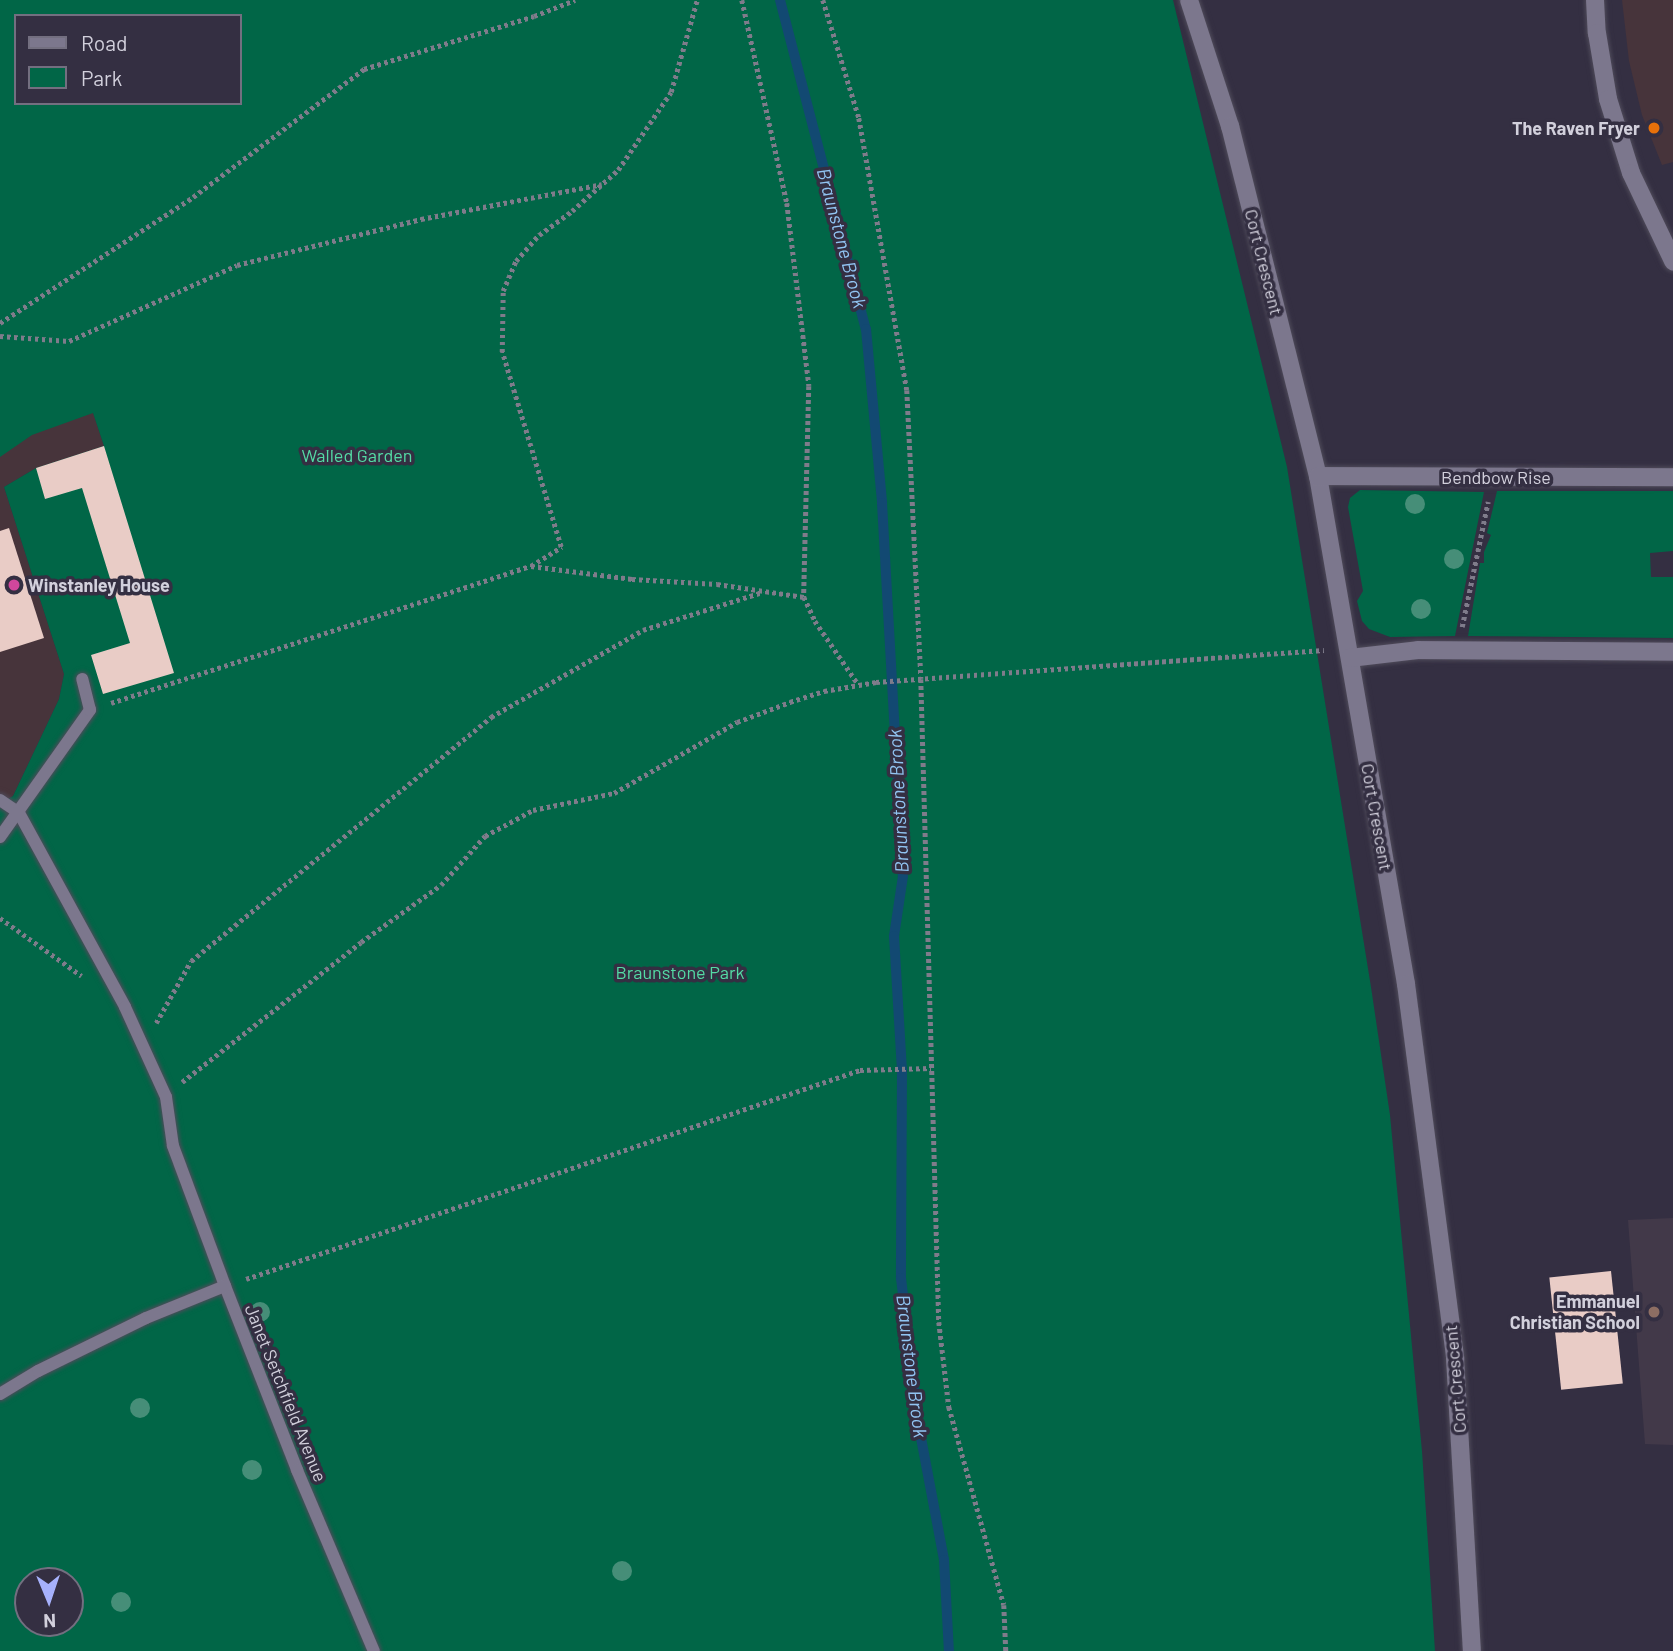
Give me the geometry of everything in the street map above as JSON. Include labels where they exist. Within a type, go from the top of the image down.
[{"type":"street","name":"Cort Crescent","points":[[1189,0],[1230,126],[1318,476],[1406,984],[1453,1344],[1472,1651]]},
{"type":"street","points":[[1595,0],[1597,33],[1616,123],[1631,173],[1673,261]]},
{"type":"street","name":"Bendbow Rise","points":[[1318,476],[1673,477]]},
{"type":"street","points":[[1350,658],[1418,650],[1673,652]]},
{"type":"lane","points":[[0,837],[90,710],[82,679]]},
{"type":"lane","points":[[0,800],[19,813]]},
{"type":"lane","name":"Janet Setchfield Avenue","points":[[19,813],[125,1007],[166,1097],[173,1146],[225,1286],[297,1470],[374,1651]]},
{"type":"lane","points":[[0,1395],[38,1371],[146,1318],[225,1286]]},
{"type":"path","points":[[0,323],[193,197],[364,69],[534,16],[575,0]]},
{"type":"path","points":[[90,710],[531,566],[561,547],[502,352],[503,290],[516,261],[539,235],[618,170],[671,92],[698,0]]},
{"type":"path","points":[[742,0],[787,203],[809,386],[804,597],[816,621],[858,684]]},
{"type":"path","points":[[823,0],[859,118],[907,390],[921,679],[939,1322],[949,1407],[1004,1605],[1006,1651]]},
{"type":"path","points":[[0,336],[69,341],[237,265],[421,219],[603,184]]},
{"type":"path","points":[[1457,650],[1490,489],[1489,477]]},
{"type":"path","points":[[531,566],[632,579],[717,584],[804,597]]},
{"type":"path","points":[[143,1046],[191,961],[491,717],[643,630],[763,592]]},
{"type":"path","points":[[166,1097],[227,1044],[442,885],[485,836],[533,810],[614,793],[737,722],[801,698],[858,684],[903,680],[1334,650],[1350,658]]},
{"type":"path","points":[[0,918],[125,1007]]},
{"type":"path","points":[[225,1286],[860,1070],[931,1068]]},
{"type":"shaded area","points":[[1622,0],[1673,0],[1673,162],[1662,165],[1642,115],[1629,61]]},
{"type":"shaded area","points":[[87,394],[104,446],[36,468],[4,487],[64,674],[59,699],[13,796],[0,804],[0,415]]},
{"type":"shaded area","name":"Emmanuel Christian School","points":[[1673,1218],[1673,1445],[1645,1444],[1628,1220]]},
{"type":"green space","name":"Braunstone Park","points":[[0,0],[1173,0],[1287,467],[1371,987],[1390,1115],[1422,1451],[1435,1651],[0,1651],[0,804],[13,796],[59,699],[64,674],[4,487],[36,468],[104,446],[93,413],[32,435],[0,457]]},
{"type":"green space","points":[[1360,490],[1484,492],[1455,636],[1390,637],[1369,629],[1362,621],[1357,601],[1363,591],[1348,507],[1350,498]]},
{"type":"green space","points":[[1497,491],[1673,491],[1673,551],[1650,553],[1651,577],[1673,577],[1673,638],[1468,636],[1480,563],[1484,563],[1484,552],[1491,535],[1487,533]]},
{"type":"building","points":[[104,446],[174,673],[103,694],[91,655],[130,643],[82,488],[45,499],[36,468]]},
{"type":"building","name":"Winstanley House","points":[[9,528],[44,638],[0,652],[0,531]]},
{"type":"building","points":[[1611,1271],[1623,1383],[1561,1390],[1549,1277]]},
{"type":"waterway","name":"Braunstone Brook","points":[[780,0],[866,329],[882,503],[903,876],[894,936],[902,1069],[901,1278],[918,1422],[944,1560],[949,1651]]},
{"type":"place","name":"The Raven Fryer","points":[[1654,128]]},
{"type":"place","name":"Winstanley House","points":[[14,585]]},
{"type":"place","name":"Emmanuel Christian School","points":[[1654,1312]]},
{"type":"park label","name":"Walled Garden","points":[[357,455]]}]
